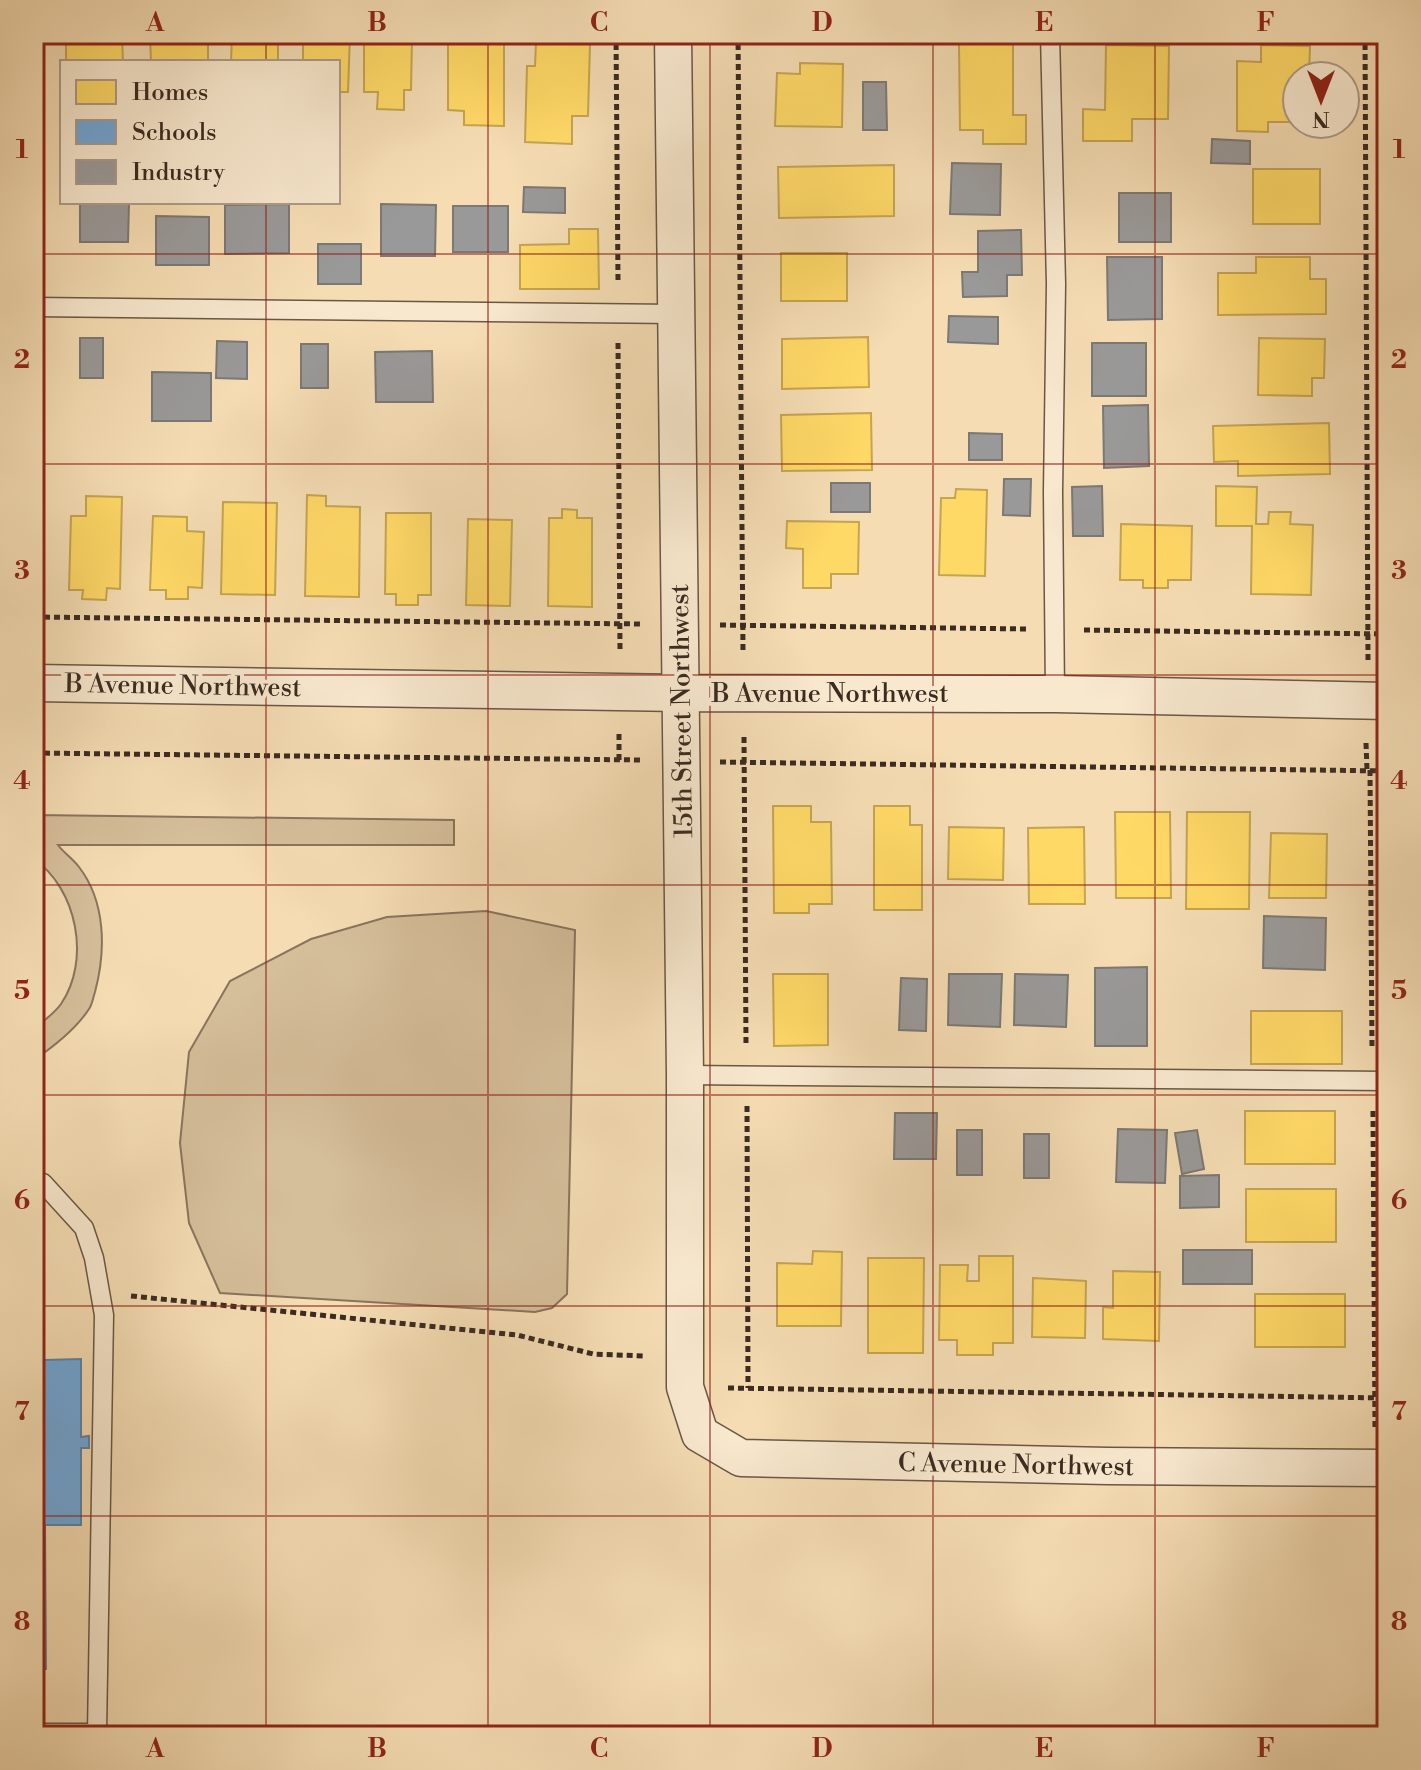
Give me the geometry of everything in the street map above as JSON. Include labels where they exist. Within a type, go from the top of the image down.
[{"type":"street","name":"15th Street Northwest","points":[[673,34],[685,1075],[702,1388]]},
{"type":"street","name":"B Avenue Northwest","points":[[34,683],[681,693],[1055,694],[1387,701]]},
{"type":"street","name":"C Avenue Northwest","points":[[702,1388],[700,1434],[741,1458],[1387,1468]]},
{"type":"lane","points":[[1050,34],[1056,284],[1053,492],[1055,694]]},
{"type":"lane","points":[[34,307],[676,314]]},
{"type":"lane","points":[[685,1075],[1387,1081]]},
{"type":"lane","points":[[34,1181],[43,1183],[84,1228],[94,1258],[104,1315],[97,1733],[34,1733]]},
{"type":"path","points":[[738,34],[743,652]]},
{"type":"path","points":[[1365,34],[1368,661]]},
{"type":"path","points":[[34,617],[648,624]]},
{"type":"path","points":[[619,734],[619,760]]},
{"type":"path","points":[[1366,743],[1367,770]]},
{"type":"path","points":[[34,753],[648,760]]},
{"type":"path","points":[[715,762],[1387,771]]},
{"type":"path","points":[[126,1296],[517,1335],[593,1354],[657,1356]]},
{"type":"path","points":[[702,1388],[1387,1398]]},
{"type":"shaded area","points":[[34,815],[454,820],[454,845],[58,845],[79,867],[94,896],[101,927],[101,960],[89,1009],[64,1037],[34,1060],[34,1029],[58,1007],[70,986],[77,947],[75,926],[61,888],[34,859]]},
{"type":"shaded area","points":[[486,911],[575,930],[567,1294],[552,1308],[535,1312],[220,1293],[189,1223],[180,1143],[189,1052],[230,981],[311,939],[387,917]]},
{"type":"building: Homes","points":[[66,34],[122,35],[123,60],[66,60]]},
{"type":"building: Homes","points":[[150,34],[208,35],[208,60],[151,60]]},
{"type":"building: Homes","points":[[232,34],[278,34],[278,60],[231,60]]},
{"type":"building: Homes","points":[[303,34],[350,34],[348,92],[340,92],[340,60],[303,60]]},
{"type":"building: Homes","points":[[448,34],[504,34],[504,126],[464,125],[464,111],[448,110]]},
{"type":"building: Homes","points":[[364,38],[412,38],[411,90],[404,90],[404,110],[377,109],[378,92],[364,92]]},
{"type":"building: Homes","points":[[536,42],[590,44],[588,116],[572,116],[572,144],[525,142],[527,66],[535,66]]},
{"type":"building: Homes","points":[[34,44],[44,44],[43,102],[34,102]]},
{"type":"building: Homes","points":[[959,44],[1013,44],[1013,115],[1026,115],[1026,144],[983,144],[983,130],[960,130]]},
{"type":"building: Homes","points":[[1106,45],[1169,46],[1168,119],[1132,119],[1132,141],[1083,141],[1083,109],[1105,110]]},
{"type":"building: Homes","points":[[1261,45],[1310,46],[1310,60],[1281,60],[1281,122],[1268,122],[1268,132],[1237,131],[1237,61],[1261,62]]},
{"type":"building: Homes","points":[[800,63],[843,64],[842,127],[775,126],[777,73],[800,74]]},
{"type":"building: Homes","points":[[894,165],[894,216],[779,218],[778,167]]},
{"type":"building: Homes","points":[[1253,169],[1320,169],[1320,224],[1253,224]]},
{"type":"building: Homes","points":[[569,229],[598,229],[599,289],[520,289],[520,245],[569,244]]},
{"type":"building: Homes","points":[[781,253],[847,253],[847,301],[781,301]]},
{"type":"building: Homes","points":[[1256,257],[1310,257],[1310,279],[1326,279],[1326,314],[1218,315],[1218,273],[1256,273]]},
{"type":"building: Homes","points":[[868,337],[869,387],[782,389],[782,339]]},
{"type":"building: Homes","points":[[1259,338],[1325,339],[1324,378],[1312,378],[1312,396],[1258,395]]},
{"type":"building: Homes","points":[[871,413],[872,470],[782,471],[781,415]]},
{"type":"building: Homes","points":[[1329,423],[1330,474],[1238,476],[1238,461],[1214,462],[1213,426]]},
{"type":"building: Homes","points":[[1216,486],[1257,487],[1256,524],[1268,524],[1269,512],[1291,512],[1290,524],[1313,525],[1311,595],[1251,594],[1252,526],[1216,526]]},
{"type":"building: Homes","points":[[956,489],[987,490],[985,576],[939,575],[941,498],[955,498]]},
{"type":"building: Homes","points":[[307,495],[326,496],[326,506],[360,507],[359,597],[305,596]]},
{"type":"building: Homes","points":[[86,496],[122,497],[120,589],[107,588],[106,600],[82,599],[83,590],[69,590],[71,516],[86,516]]},
{"type":"building: Homes","points":[[223,502],[277,503],[275,595],[221,594]]},
{"type":"building: Homes","points":[[562,509],[577,510],[577,518],[592,518],[592,607],[548,606],[549,518],[562,518]]},
{"type":"building: Homes","points":[[386,513],[431,513],[431,595],[418,595],[418,605],[396,605],[396,594],[385,594]]},
{"type":"building: Homes","points":[[153,516],[187,517],[187,531],[204,532],[202,588],[188,587],[188,599],[166,599],[166,590],[150,590]]},
{"type":"building: Homes","points":[[468,519],[512,520],[510,606],[466,605]]},
{"type":"building: Homes","points":[[787,521],[859,522],[858,574],[831,574],[831,588],[803,588],[803,549],[786,548]]},
{"type":"building: Homes","points":[[1121,524],[1192,526],[1191,580],[1168,580],[1168,588],[1143,588],[1143,580],[1120,580]]},
{"type":"building: Homes","points":[[773,806],[811,806],[811,822],[831,822],[832,904],[809,904],[809,913],[774,913]]},
{"type":"building: Homes","points":[[874,806],[910,806],[910,825],[922,825],[922,910],[874,910]]},
{"type":"building: Homes","points":[[1115,812],[1170,812],[1171,898],[1116,898]]},
{"type":"building: Homes","points":[[1187,812],[1250,812],[1249,909],[1186,909]]},
{"type":"building: Homes","points":[[949,827],[1004,828],[1003,880],[948,879]]},
{"type":"building: Homes","points":[[1084,827],[1085,904],[1029,904],[1028,828]]},
{"type":"building: Homes","points":[[1271,833],[1327,834],[1326,898],[1269,898]]},
{"type":"building: Homes","points":[[773,974],[828,974],[828,1045],[774,1046]]},
{"type":"building: Homes","points":[[1251,1011],[1342,1011],[1342,1064],[1251,1064]]},
{"type":"building: Homes","points":[[1245,1111],[1335,1111],[1335,1164],[1245,1164]]},
{"type":"building: Homes","points":[[1246,1189],[1336,1189],[1336,1242],[1246,1242]]},
{"type":"building: Homes","points":[[813,1251],[842,1252],[841,1326],[777,1326],[777,1263],[812,1264]]},
{"type":"building: Homes","points":[[979,1256],[1013,1256],[1013,1343],[993,1343],[993,1355],[957,1355],[957,1340],[939,1340],[940,1265],[968,1265],[967,1281],[979,1281]]},
{"type":"building: Homes","points":[[868,1258],[924,1258],[923,1353],[868,1353]]},
{"type":"building: Homes","points":[[1113,1271],[1160,1272],[1159,1341],[1103,1339],[1103,1307],[1113,1308]]},
{"type":"building: Homes","points":[[1033,1278],[1086,1281],[1085,1338],[1032,1337]]},
{"type":"building: Homes","points":[[1255,1294],[1345,1294],[1345,1347],[1255,1347]]},
{"type":"building: Schools","points":[[34,1233],[43,1233],[44,1360],[81,1359],[81,1437],[89,1436],[89,1448],[81,1448],[81,1525],[45,1525],[46,1669],[34,1669]]},
{"type":"building: Industry","points":[[863,82],[886,82],[887,130],[863,130]]},
{"type":"building: Industry","points":[[1212,139],[1250,141],[1250,164],[1211,163]]},
{"type":"building: Industry","points":[[952,163],[1001,164],[1000,215],[950,214]]},
{"type":"building: Industry","points":[[524,187],[565,188],[565,213],[523,212]]},
{"type":"building: Industry","points":[[1119,193],[1171,193],[1171,242],[1119,242]]},
{"type":"building: Industry","points":[[80,204],[129,204],[128,242],[80,242]]},
{"type":"building: Industry","points":[[289,204],[289,253],[225,254],[225,205]]},
{"type":"building: Industry","points":[[381,204],[436,205],[435,256],[381,256]]},
{"type":"building: Industry","points":[[453,206],[508,206],[508,252],[453,252]]},
{"type":"building: Industry","points":[[156,216],[209,217],[209,265],[156,265]]},
{"type":"building: Industry","points":[[1021,230],[1022,275],[1007,275],[1007,296],[963,297],[962,272],[978,272],[978,231]]},
{"type":"building: Industry","points":[[318,244],[361,244],[361,284],[318,284]]},
{"type":"building: Industry","points":[[1107,257],[1162,257],[1162,319],[1108,320]]},
{"type":"building: Industry","points":[[949,316],[998,317],[998,344],[948,342]]},
{"type":"building: Industry","points":[[80,338],[103,338],[103,378],[80,378]]},
{"type":"building: Industry","points":[[217,341],[247,342],[247,379],[216,378]]},
{"type":"building: Industry","points":[[1092,343],[1146,343],[1146,396],[1092,396]]},
{"type":"building: Industry","points":[[301,344],[328,344],[328,388],[301,388]]},
{"type":"building: Industry","points":[[432,351],[433,402],[376,402],[375,352]]},
{"type":"building: Industry","points":[[152,372],[211,373],[211,421],[152,421]]},
{"type":"building: Industry","points":[[1148,405],[1149,466],[1104,468],[1103,406]]},
{"type":"building: Industry","points":[[969,433],[1002,434],[1002,460],[969,460]]},
{"type":"building: Industry","points":[[1004,479],[1031,479],[1030,516],[1003,515]]},
{"type":"building: Industry","points":[[831,483],[870,483],[870,512],[831,512]]},
{"type":"building: Industry","points":[[1102,486],[1103,536],[1073,536],[1072,487]]},
{"type":"building: Industry","points":[[1264,916],[1326,918],[1325,970],[1263,968]]},
{"type":"building: Industry","points":[[1147,967],[1147,1046],[1095,1046],[1095,968]]},
{"type":"building: Industry","points":[[949,974],[1002,974],[1000,1027],[948,1025]]},
{"type":"building: Industry","points":[[1015,974],[1068,975],[1066,1027],[1014,1025]]},
{"type":"building: Industry","points":[[901,978],[927,979],[926,1031],[899,1030]]},
{"type":"building: Industry","points":[[895,1113],[937,1113],[936,1159],[894,1159]]},
{"type":"building: Industry","points":[[1118,1129],[1167,1130],[1165,1183],[1116,1182]]},
{"type":"building: Industry","points":[[957,1130],[982,1130],[982,1175],[957,1175]]},
{"type":"building: Industry","points":[[1197,1130],[1204,1169],[1182,1174],[1175,1133]]},
{"type":"building: Industry","points":[[1024,1134],[1049,1134],[1049,1178],[1024,1178]]},
{"type":"building: Industry","points":[[1219,1175],[1219,1207],[1180,1208],[1180,1176]]},
{"type":"building: Industry","points":[[1183,1250],[1252,1250],[1252,1284],[1183,1284]]}]
